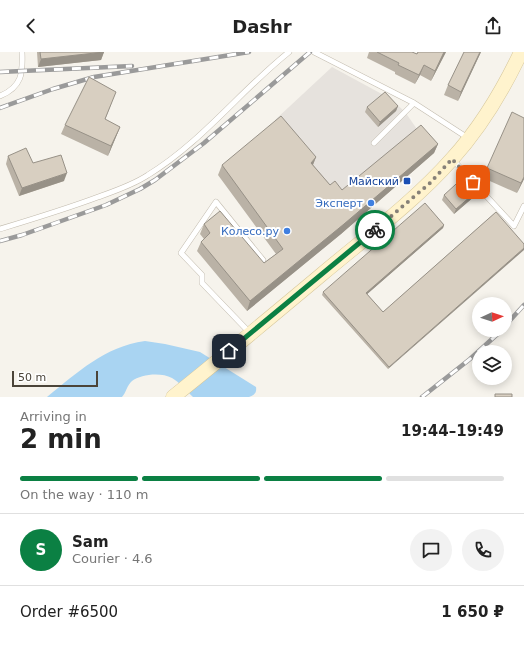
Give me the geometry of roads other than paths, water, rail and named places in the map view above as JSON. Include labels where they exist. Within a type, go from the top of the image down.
[{"type":"main road","points":[[177,394],[383,224],[430,183],[469,139],[494,103],[521,52]]},
{"type":"lane","points":[[0,96],[9,92],[15,87],[19,80],[22,71],[22,52]]},
{"type":"lane","points":[[0,228],[80,204],[127,186],[147,176],[188,146],[260,76],[289,52]]},
{"type":"lane","points":[[314,52],[414,103],[469,139]]},
{"type":"lane","points":[[374,143],[414,103]]},
{"type":"lane","points":[[452,159],[514,226],[524,206]]},
{"type":"lane","points":[[251,334],[202,283],[202,275],[181,253],[216,202],[263,260]]},
{"type":"water","points":[[145,341],[200,352],[256,387],[256,392],[254,395],[249,397],[193,397],[172,378],[157,374],[146,375],[132,381],[122,397],[47,397],[81,370],[104,355],[130,344]]},
{"type":"railway","points":[[0,108],[53,89],[94,77],[249,52]]},
{"type":"railway","points":[[0,241],[22,235],[106,205],[155,180],[204,143],[310,52]]},
{"type":"railway","points":[[0,72],[132,66]]},
{"type":"railway","points":[[512,318],[524,305]]},
{"type":"railway","points":[[422,397],[470,359],[494,337]]},
{"type":"place","name":"Майский","points":[[407,181]]},
{"type":"place","name":"Эксперт","points":[[371,203]]},
{"type":"place","name":"Колесо.ру","points":[[287,231]]}]
